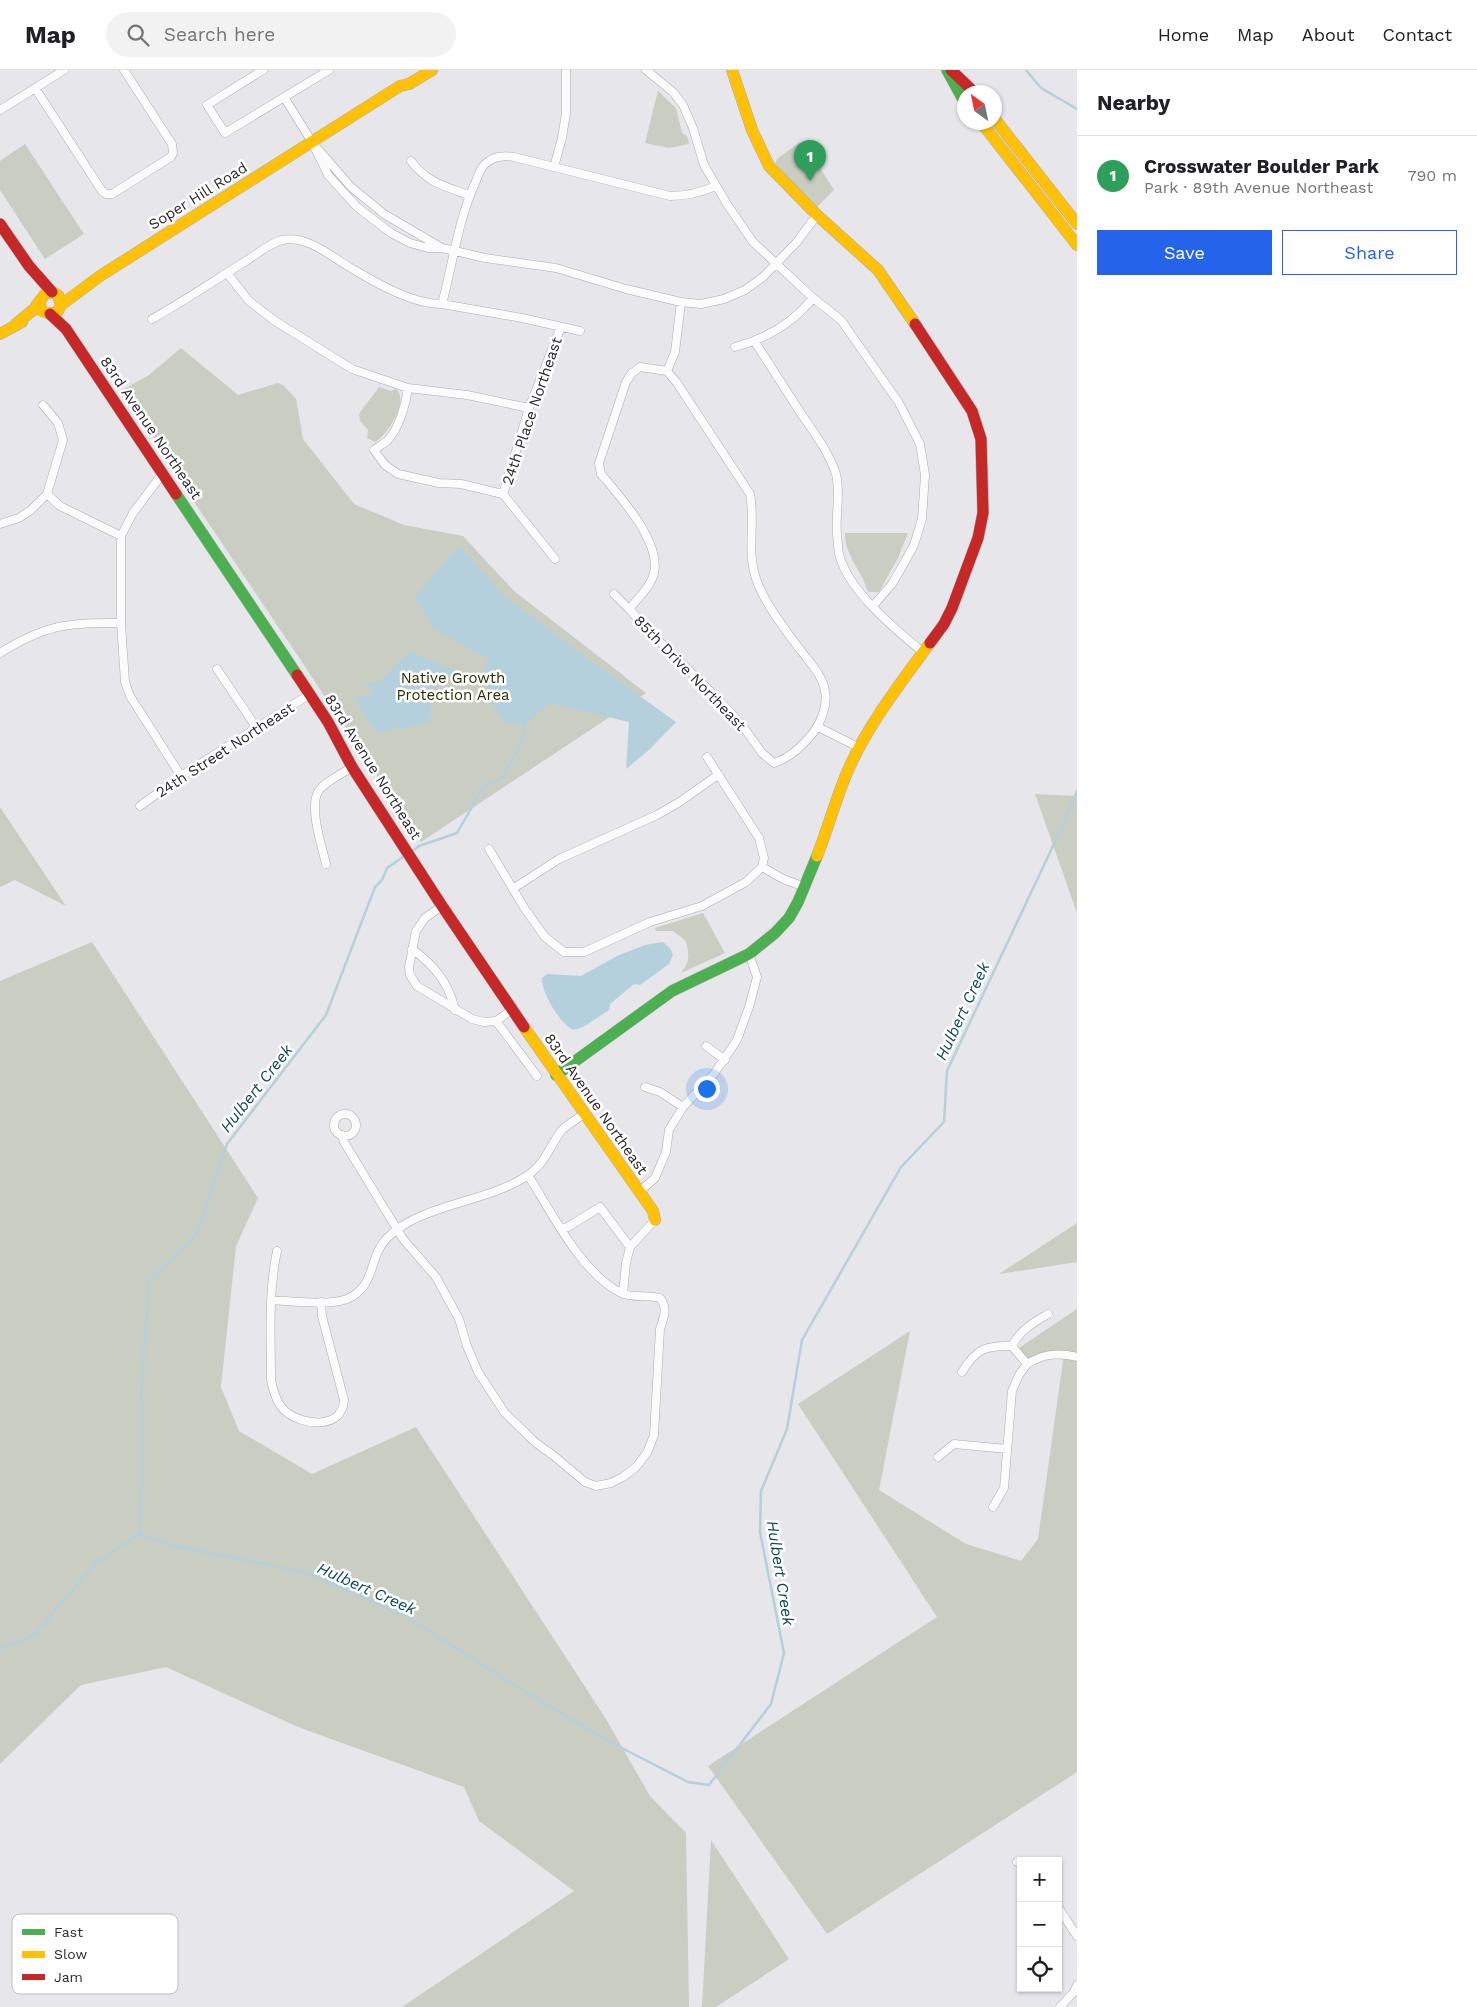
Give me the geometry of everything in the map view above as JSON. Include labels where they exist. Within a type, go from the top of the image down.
[{"type":"street","points":[[0,110],[64,70]]},
{"type":"street","points":[[35,88],[102,191],[106,194],[112,194],[171,157],[173,153],[172,144],[124,70]]},
{"type":"street","points":[[262,70],[207,105],[225,133],[329,70]]},
{"type":"street","points":[[400,86],[405,78],[418,70]]},
{"type":"street","points":[[400,86],[409,84],[432,70]]},
{"type":"street","points":[[554,167],[562,138],[566,113],[566,70]]},
{"type":"street","points":[[646,70],[673,92],[682,105],[693,128],[704,166],[753,242],[813,298],[841,320],[912,424],[924,459],[925,494],[922,519],[914,545],[892,584],[873,606]]},
{"type":"street","points":[[556,1075],[672,991],[749,954],[775,933],[789,918],[805,887],[844,779],[860,748],[891,697],[944,624],[952,608],[978,538],[982,513],[983,482],[981,439],[972,411],[878,270],[817,215],[770,166],[752,130],[732,70]]},
{"type":"street","points":[[949,70],[966,85]]},
{"type":"street","points":[[949,70],[957,87]]},
{"type":"street","name":"Soper Hill Road","points":[[61,306],[100,276],[400,86]]},
{"type":"street","points":[[284,98],[312,142],[328,175],[357,207],[374,222],[410,242],[428,248],[442,248],[486,258],[556,268],[626,289],[681,302],[701,304],[724,299],[745,290],[776,265],[796,244],[817,215]]},
{"type":"street","points":[[1002,128],[1077,224]]},
{"type":"street","points":[[987,130],[1077,245]]},
{"type":"street","points":[[312,142],[351,187],[384,214],[442,248]]},
{"type":"street","points":[[442,304],[457,233],[469,195],[485,163],[494,157],[504,155],[670,196],[688,196],[716,186]]},
{"type":"street","points":[[411,160],[421,173],[432,181],[469,195]]},
{"type":"street","name":"83rd Avenue Northeast","points":[[0,224],[29,266],[53,293]]},
{"type":"street","points":[[152,319],[280,241],[294,239],[305,241],[408,299],[580,331]]},
{"type":"street","name":"83rd Avenue Northeast","points":[[29,266],[43,307],[66,329],[163,473],[310,694],[328,722],[352,767],[442,906],[556,1075],[653,1211],[655,1220]]},
{"type":"street","points":[[227,273],[249,301],[315,347],[352,368],[408,388],[467,395],[529,408]]},
{"type":"street","name":"Soper Hill Road","points":[[53,293],[60,293],[100,276]]},
{"type":"street","points":[[0,334],[33,310],[43,307],[56,313],[61,306],[60,298],[53,293],[45,294],[43,307]]},
{"type":"street","points":[[735,347],[755,342],[790,320],[813,298]]},
{"type":"street","points":[[666,371],[675,352],[681,302]]},
{"type":"street","name":"83rd Avenue Northeast","points":[[61,306],[66,329]]},
{"type":"street","name":"24th Place Northeast","points":[[503,494],[529,408],[560,327]]},
{"type":"street","points":[[755,342],[826,454],[836,475],[839,555],[861,595],[900,633],[924,653]]},
{"type":"street","name":"85th Drive Northeast","points":[[640,367],[666,371],[677,383],[750,494],[752,508],[750,555],[753,572],[759,588],[816,670],[826,690],[825,707],[818,726],[803,746],[787,758],[774,763],[762,754],[742,725],[718,699],[629,609],[652,580],[654,569],[653,550],[644,531],[601,474],[599,463],[626,382],[632,373],[640,367]]},
{"type":"street","points":[[408,388],[407,397],[396,426],[388,440],[374,450],[385,465],[398,474],[461,484],[503,494],[555,559]]},
{"type":"street","points":[[0,524],[19,518],[31,510],[47,494],[63,440],[58,423],[44,405]]},
{"type":"street","points":[[163,473],[132,513],[121,536],[121,623],[125,682],[130,696],[181,776]]},
{"type":"street","points":[[47,494],[60,506],[121,536]]},
{"type":"street","points":[[614,594],[629,609]]},
{"type":"street","points":[[0,653],[36,633],[68,624],[121,623]]},
{"type":"street","points":[[216,669],[256,727]]},
{"type":"street","name":"24th Street Northeast","points":[[140,806],[181,776],[310,694]]},
{"type":"street","points":[[818,726],[860,748]]},
{"type":"street","points":[[489,848],[538,929],[554,947],[564,952],[584,952],[650,922],[702,906],[746,882],[762,867],[764,858],[759,838],[707,757]]},
{"type":"street","points":[[326,864],[315,814],[315,801],[318,791],[352,767]]},
{"type":"street","points":[[514,888],[559,858],[657,815],[718,776]]},
{"type":"street","points":[[762,867],[783,879],[805,887]]},
{"type":"street","points":[[442,906],[425,918],[416,931],[409,967],[410,975],[417,986],[472,1019],[484,1022],[496,1021],[512,1010]]},
{"type":"street","points":[[412,949],[427,960],[441,977],[452,994],[456,1010]]},
{"type":"street","points":[[639,1192],[655,1178],[666,1152],[670,1130],[683,1107],[714,1074],[737,1040],[749,1008],[757,977],[749,954]]},
{"type":"street","points":[[496,1021],[537,1076]]},
{"type":"street","points":[[706,1046],[725,1060]]},
{"type":"street","points":[[645,1087],[660,1092],[683,1107]]},
{"type":"street","points":[[271,1300],[339,1301],[358,1292],[369,1278],[382,1245],[397,1230],[435,1211],[502,1188],[528,1175],[537,1167],[563,1130],[584,1114]]},
{"type":"street","points":[[342,1135],[344,1142],[403,1239],[436,1276],[459,1319],[467,1346],[478,1372],[505,1413],[536,1443],[585,1482],[596,1486],[612,1484],[636,1467],[647,1453],[654,1435],[660,1329],[666,1314],[664,1303],[660,1298],[623,1294],[603,1282],[583,1261],[528,1175]]},
{"type":"street","points":[[562,1228],[568,1227],[600,1206],[630,1246]]},
{"type":"street","points":[[623,1294],[626,1263],[630,1246],[655,1220]]},
{"type":"street","points":[[277,1251],[273,1268],[271,1300],[271,1380],[278,1401],[284,1410],[295,1417],[317,1423],[330,1421],[339,1415],[344,1408],[344,1400],[320,1302]]},
{"type":"street","points":[[1012,1346],[1017,1336],[1048,1314]]},
{"type":"street","points":[[962,1372],[971,1357],[982,1349],[995,1345],[1012,1346],[1027,1364]]},
{"type":"street","points":[[993,1507],[1004,1488],[1012,1391],[1019,1375],[1027,1364],[1038,1357],[1064,1354],[1077,1357]]},
{"type":"street","points":[[938,1457],[954,1444],[1007,1449]]},
{"type":"street","points":[[1062,1913],[1077,1936]]},
{"type":"street","points":[[1060,2007],[1074,1992],[1077,1985]]},
{"type":"green space","points":[[658,91],[676,108],[682,133],[687,136],[689,144],[669,148],[645,143]]},
{"type":"green space","points":[[800,142],[817,163],[834,190],[816,208],[775,163],[778,158]]},
{"type":"green space","points":[[25,144],[84,234],[45,259],[0,190],[0,161]]},
{"type":"green space","name":"Native Growth Protection Area","points":[[181,348],[238,395],[278,383],[284,386],[296,399],[303,439],[354,504],[404,525],[463,536],[514,591],[646,693],[421,842],[178,478],[124,389],[149,375]]},
{"type":"green space","points":[[379,387],[391,391],[396,389],[400,394],[400,401],[399,409],[391,425],[375,442],[367,438],[368,430],[360,421],[359,414]]},
{"type":"green space","points":[[845,533],[908,533],[898,558],[879,592],[869,592],[867,589],[847,547]]},
{"type":"green space","points":[[1035,794],[1077,796],[1077,913]]},
{"type":"green space","points":[[0,807],[66,906],[15,880],[0,887]]},
{"type":"green space","points":[[703,913],[725,953],[681,973],[688,957],[685,940],[673,931],[656,931],[655,928]]},
{"type":"green space","points":[[92,942],[258,1198],[236,1246],[221,1387],[239,1431],[312,1474],[416,1427],[606,1719],[650,1796],[686,1833],[689,2007],[402,2007],[574,1891],[479,1821],[464,1787],[298,1727],[166,1667],[81,1685],[0,1764],[0,981]]},
{"type":"green space","points":[[1077,1223],[1077,1262],[999,1274]]},
{"type":"green space","points":[[1077,1309],[1077,1772],[827,1934],[708,1766],[937,1617],[798,1404],[910,1331],[879,1490],[966,1544],[1021,1561],[1038,1539],[1064,1354],[1027,1364],[1016,1350]]},
{"type":"green space","points":[[711,1840],[789,1959],[716,2007],[702,2007]]},
{"type":"water","points":[[459,546],[504,596],[676,722],[650,749],[626,769],[629,722],[550,703],[525,725],[505,723],[494,707],[493,694],[482,681],[488,658],[432,628],[415,597]]},
{"type":"water","points":[[410,651],[455,671],[433,690],[429,723],[379,732],[373,728],[354,698],[370,696],[371,688],[363,684],[381,681]]},
{"type":"water","points":[[663,942],[670,948],[673,955],[669,964],[640,985],[634,984],[610,1004],[609,1010],[583,1027],[573,1030],[562,1021],[552,1007],[545,992],[542,978],[547,974],[581,976],[617,956],[645,945]]},
{"type":"waterway","points":[[1026,70],[1041,88],[1077,109]]},
{"type":"waterway","points":[[411,852],[419,846],[457,833],[484,786],[502,778],[521,744],[525,725]]},
{"type":"waterway","name":"Hulbert Creek","points":[[0,1649],[34,1635],[96,1563],[139,1534],[176,1546],[305,1572],[404,1615],[535,1698],[616,1745],[688,1782],[709,1785],[771,1704],[784,1653],[760,1532],[761,1491],[787,1429],[802,1340],[901,1167],[944,1122],[947,1071],[1077,791]]},
{"type":"waterway","name":"Hulbert Creek","points":[[139,1534],[141,1397],[149,1281],[196,1235],[227,1144],[326,1015],[375,887],[382,880],[387,868],[406,855]]},
{"type":"traffic: fast","points":[[947,70],[957,88]]},
{"type":"traffic: fast","points":[[176,494],[297,675]]},
{"type":"traffic: fast","points":[[556,1075],[672,991],[749,954],[775,933],[789,918],[798,902],[817,856]]},
{"type":"traffic: slow","points":[[61,305],[100,276],[400,86],[409,84],[432,70]]},
{"type":"traffic: slow","points":[[732,70],[752,130],[769,166],[817,215],[878,270],[915,324]]},
{"type":"traffic: slow","points":[[1002,128],[1077,224]]},
{"type":"traffic: slow","points":[[987,130],[1077,245]]},
{"type":"traffic: slow","points":[[16,324],[33,310],[45,294],[52,292],[58,295],[61,305],[58,311],[50,314],[42,311],[39,302]]},
{"type":"traffic: slow","points":[[0,334],[22,322]]},
{"type":"traffic: slow","points":[[817,856],[844,780],[861,744],[882,709],[930,643]]},
{"type":"traffic: slow","points":[[524,1027],[653,1211],[655,1220]]},
{"type":"traffic: jam","points":[[951,70],[967,85]]},
{"type":"traffic: jam","points":[[0,224],[29,266],[52,292]]},
{"type":"traffic: jam","points":[[50,314],[66,329],[176,494]]},
{"type":"traffic: jam","points":[[915,324],[972,411],[981,439],[983,513],[978,538],[952,608],[944,624],[930,643]]},
{"type":"traffic: jam","points":[[297,675],[328,722],[352,767],[442,906],[524,1027]]},
{"type":"place","name":"Crosswater Boulder Park","points":[[810,181]]}]
